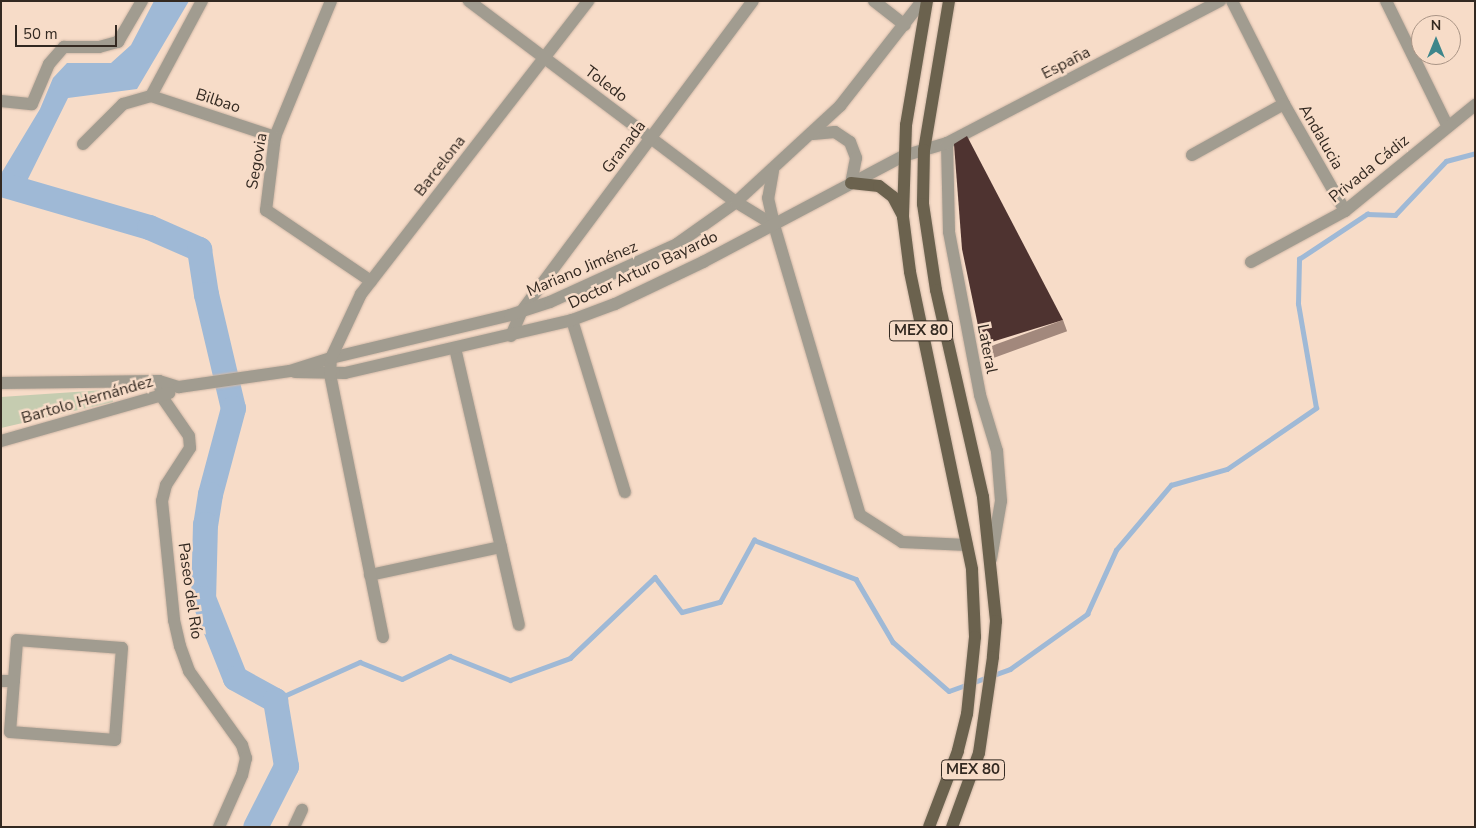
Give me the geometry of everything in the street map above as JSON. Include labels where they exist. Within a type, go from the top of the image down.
[{"type":"main road","name":"MEX 80","points":[[927,1],[903,156],[903,217],[910,272],[972,570],[973,659],[967,714],[958,751],[929,825]]},
{"type":"main road","name":"MEX 80","points":[[949,1],[924,150],[923,204],[928,248],[983,497],[996,621],[986,711],[978,753],[952,827]]},
{"type":"main road","points":[[851,183],[879,186],[893,197],[903,217]]},
{"type":"street","points":[[1,101],[32,104],[49,64],[64,46],[99,47],[118,42],[142,1]]},
{"type":"street","points":[[83,144],[122,104],[151,96],[202,1]]},
{"type":"street","name":"Segovia","points":[[331,1],[275,137],[266,210],[371,281]]},
{"type":"street","name":"Toledo","points":[[469,1],[736,202],[774,225]]},
{"type":"street","name":"Barcelona","points":[[331,358],[361,294],[588,1]]},
{"type":"street","name":"Granada","points":[[511,336],[521,312],[753,1]]},
{"type":"street","points":[[874,1],[905,26]]},
{"type":"street","name":"Mariano Jiménez","points":[[1,383],[159,381],[183,386],[290,371],[331,358],[521,312],[648,259],[706,226],[773,171],[813,134],[905,26],[922,1]]},
{"type":"street","name":"España","points":[[903,156],[947,143],[1220,1]]},
{"type":"street","name":"Andalucia","points":[[1232,1],[1284,104],[1345,211]]},
{"type":"street","points":[[1386,1],[1447,125]]},
{"type":"street","name":"Bilbao","points":[[151,96],[275,137]]},
{"type":"street","name":"Andalucia","points":[[1192,155],[1284,104]]},
{"type":"street","name":"Privada Cádiz","points":[[1251,262],[1345,211],[1447,125],[1475,105]]},
{"type":"street","points":[[813,134],[835,132],[850,142],[856,158],[851,183]]},
{"type":"street","name":"Lateral","points":[[947,143],[949,232],[980,395],[997,451],[1001,501],[991,559]]},
{"type":"street","name":"Doctor Arturo Bayardo","points":[[290,371],[330,375],[511,336],[572,320],[661,283],[903,156]]},
{"type":"street","points":[[773,171],[768,198],[774,225],[860,515],[902,542],[967,545]]},
{"type":"street","points":[[572,320],[625,492]]},
{"type":"street","points":[[455,348],[519,625]]},
{"type":"street","points":[[331,358],[330,375],[383,637]]},
{"type":"street","name":"Paseo del Río","points":[[159,381],[162,397],[189,436],[190,448],[166,485],[162,501],[174,620],[180,646],[189,671],[242,745],[246,758],[242,775],[219,827]]},
{"type":"street","name":"Bartolo Hernández","points":[[1,441],[162,397],[183,386]]},
{"type":"street","points":[[370,575],[501,547]]},
{"type":"street","points":[[18,640],[122,648],[115,740],[10,732],[7,686],[18,640]]},
{"type":"street","points":[[294,827],[302,810]]},
{"type":"green space","points":[[104,390],[112,392],[113,402],[1,428],[1,397]]},
{"type":"water","points":[[154,1],[189,1],[137,89],[68,98],[25,185],[2,172],[40,109],[53,78],[67,63],[111,63],[131,45]]},
{"type":"building","points":[[967,136],[1063,320],[982,345],[962,249],[954,144]]},
{"type":"waterway","points":[[275,700],[360,662],[402,679],[450,656],[510,680],[570,658],[655,577],[682,612],[720,602],[754,540],[856,579],[893,642],[949,691],[1010,669],[1087,614],[1116,550],[1171,485],[1227,469],[1316,408],[1298,304],[1299,259],[1367,214],[1395,215],[1446,161],[1475,153]]},
{"type":"waterway","points":[[1,184],[149,227],[199,249],[206,294],[233,408],[210,494],[205,524],[203,598],[235,678],[275,700],[286,766],[255,827]]}]
